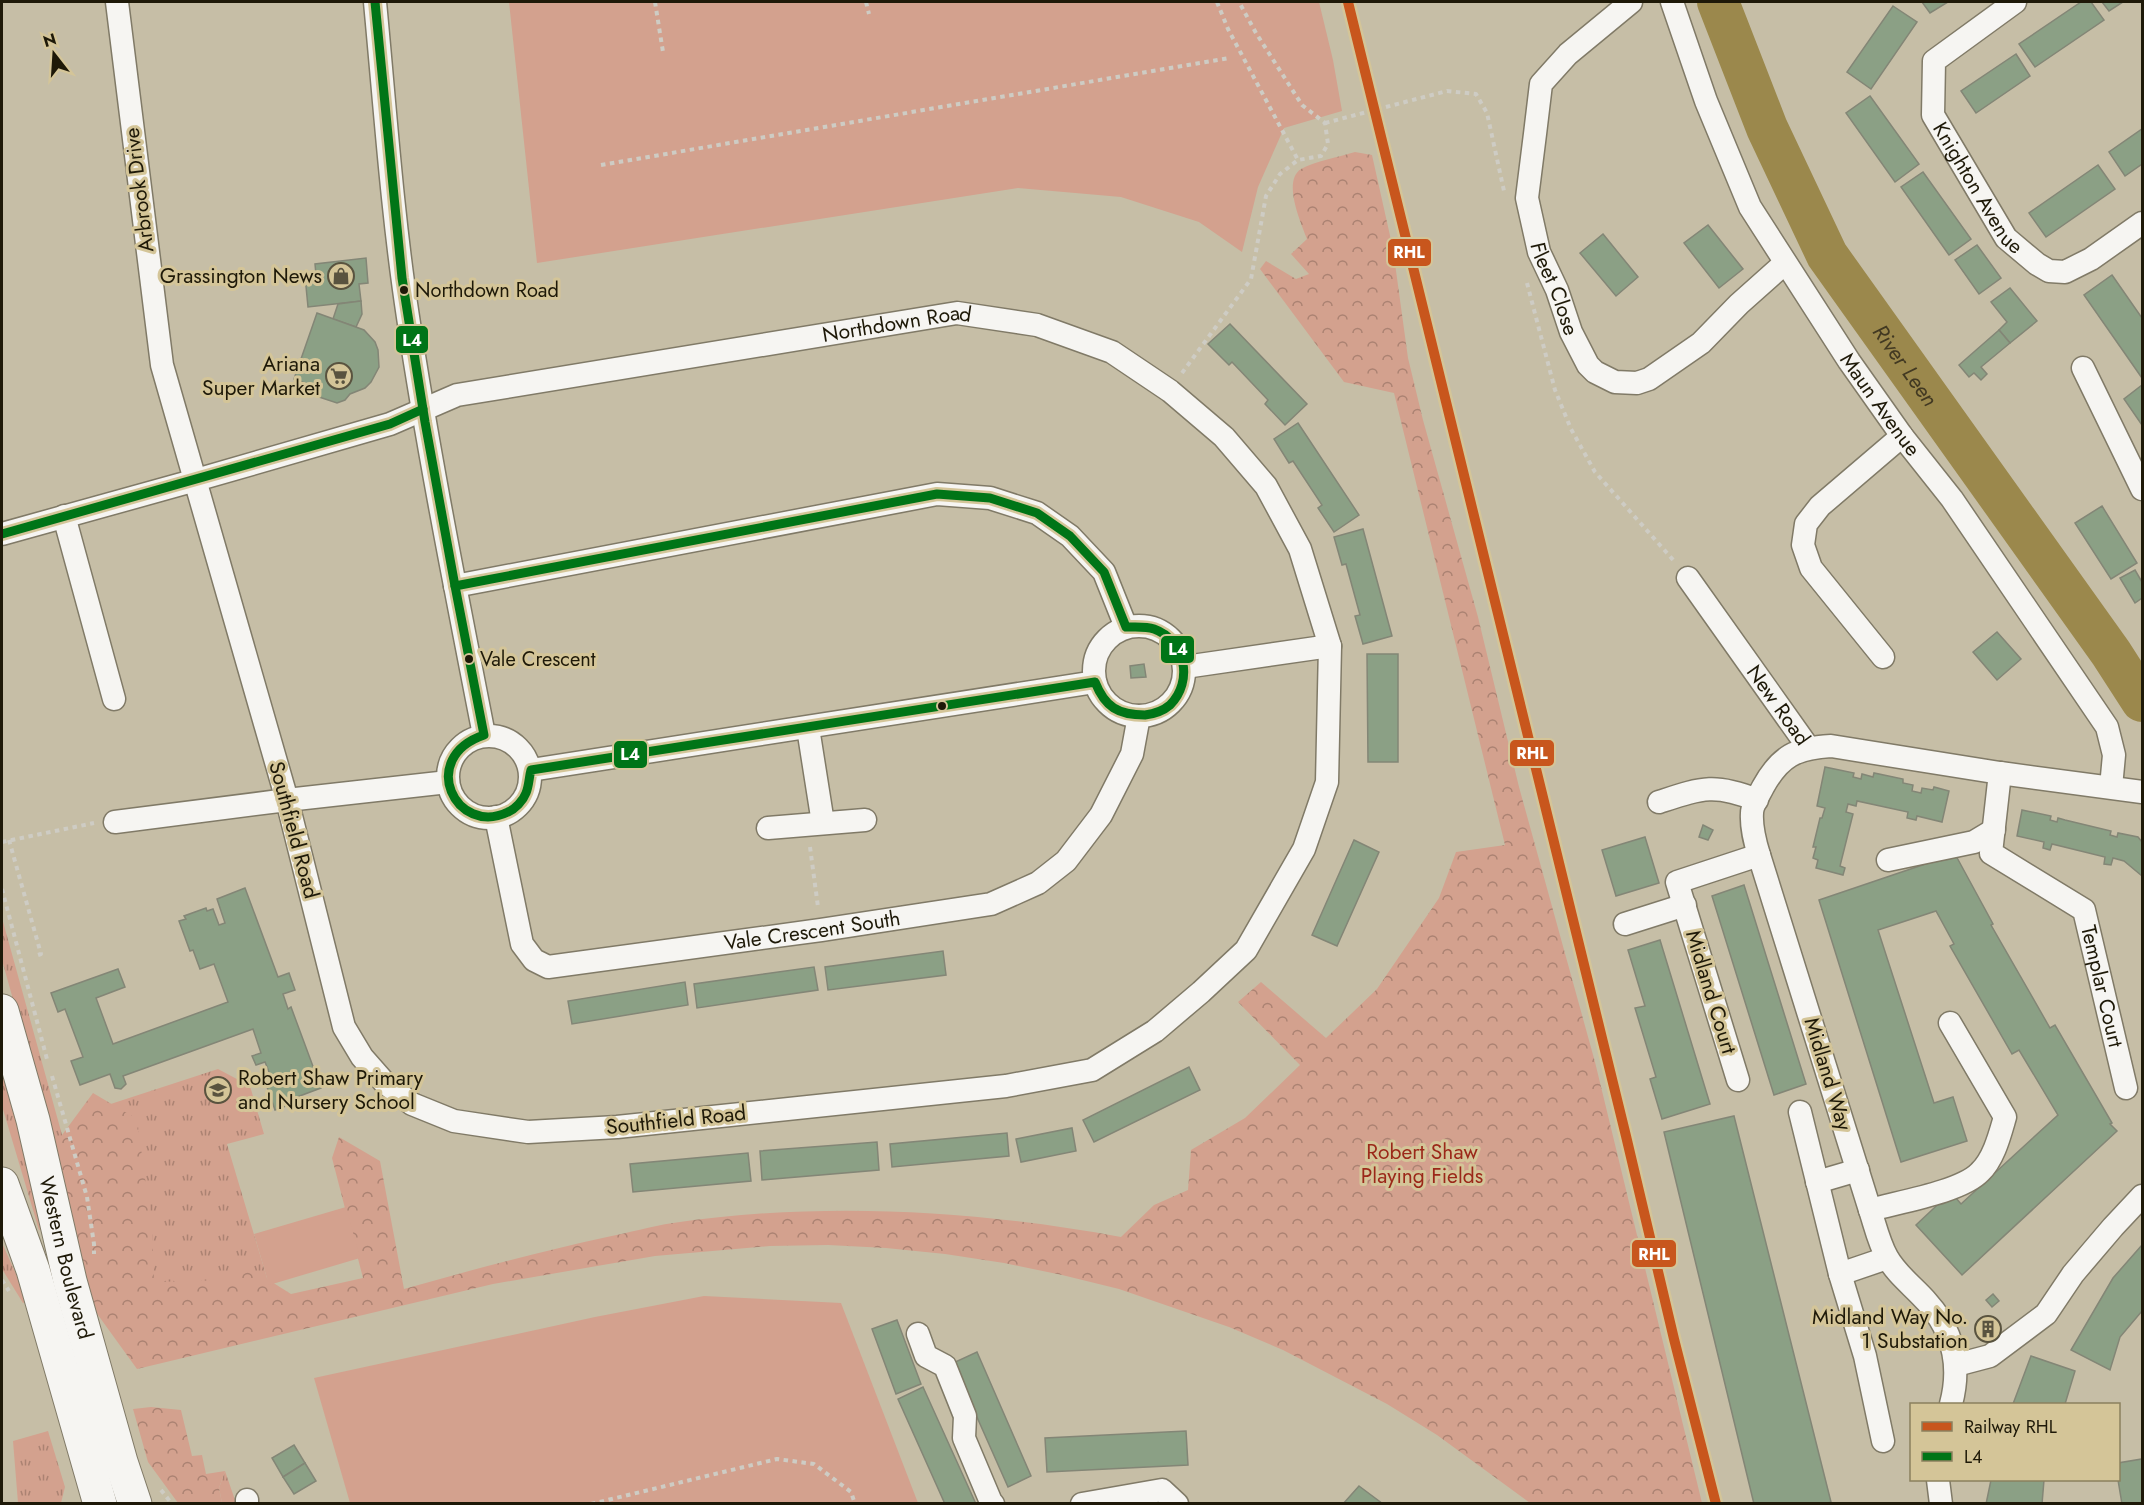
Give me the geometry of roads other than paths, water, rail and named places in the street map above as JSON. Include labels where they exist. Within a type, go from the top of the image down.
[{"type":"highway","name":"Western Boulevard","points":[[2,1011],[33,1120],[70,1281],[121,1462],[135,1503]]},
{"type":"highway","name":"Western Boulevard","points":[[2,1184],[33,1270],[100,1503]]},
{"type":"street","name":"Arbrook Drive","points":[[117,2],[162,366],[196,480]]},
{"type":"street","points":[[375,2],[399,254],[423,410],[484,735]]},
{"type":"street","name":"Fleet Close","points":[[1631,2],[1568,54],[1542,84],[1527,198],[1539,252],[1557,291],[1571,332],[1588,364],[1605,378],[1615,382],[1637,383],[1649,379],[1701,343],[1739,304],[1785,263]]},
{"type":"street","name":"Maun Avenue","points":[[1672,2],[1706,101],[1750,207],[1785,263],[1902,436],[1952,499],[2107,727],[2114,755],[2111,787]]},
{"type":"street","name":"Knighton Avenue","points":[[2015,2],[1934,62],[1933,115],[2006,238],[2049,271],[2065,272],[2091,259],[2142,223]]},
{"type":"street","name":"Northdown Road","points":[[2,534],[390,424],[457,395],[957,313],[1037,325],[1112,352],[1170,391],[1224,437],[1266,486],[1300,549],[1330,646]]},
{"type":"street","points":[[2083,368],[2139,483]]},
{"type":"street","points":[[1883,657],[1811,568],[1803,545],[1806,524],[1820,506],[1902,436]]},
{"type":"street","name":"Southfield Road","points":[[196,480],[287,800],[344,1027],[362,1058],[384,1082],[412,1104],[454,1121],[528,1132],[617,1127],[1006,1086],[1092,1070],[1155,1031],[1246,950],[1304,849],[1327,782],[1330,646]]},
{"type":"street","points":[[455,585],[937,494],[990,498],[1036,513],[1070,536],[1104,572],[1126,627]]},
{"type":"street","points":[[64,516],[114,699]]},
{"type":"street","name":"New Road","points":[[1688,578],[1808,747],[1831,746],[2000,773],[2142,792]]},
{"type":"street","points":[[1141,625],[1157,628],[1170,637],[1180,649],[1185,667],[1184,683],[1175,699],[1163,710],[1148,716],[1124,714],[1109,705],[1099,693],[1095,682],[1094,666],[1098,651],[1106,639],[1126,627],[1141,625]]},
{"type":"street","points":[[1185,667],[1330,646]]},
{"type":"street","points":[[531,770],[1095,682]]},
{"type":"street","name":"Vale Crescent South","points":[[496,817],[522,944],[534,960],[548,967],[821,930],[991,904],[1038,883],[1066,861],[1101,815],[1132,754],[1139,716]]},
{"type":"street","points":[[808,728],[815,824]]},
{"type":"street","points":[[484,735],[500,736],[514,743],[525,755],[531,770],[530,786],[523,801],[512,812],[483,818],[470,814],[456,800],[448,782],[450,763],[461,746],[471,739],[484,735]]},
{"type":"street","name":"Midland Way","points":[[1808,747],[1787,756],[1770,775],[1752,811],[1753,832],[1870,1210],[1887,1258],[1928,1303],[1944,1324],[1951,1341],[1956,1365],[1951,1403]]},
{"type":"street","name":"Templar Court","points":[[2000,773],[1991,853],[2084,910],[2126,1088]]},
{"type":"street","points":[[115,822],[448,782]]},
{"type":"street","points":[[1659,802],[1709,788],[1732,790],[1757,800]]},
{"type":"street","points":[[768,828],[865,820]]},
{"type":"street","points":[[1888,860],[1974,842],[1994,830]]},
{"type":"street","name":"Midland Court","points":[[1738,1080],[1677,882],[1759,855]]},
{"type":"street","name":"Midland Court","points":[[1625,924],[1685,905]]},
{"type":"street","points":[[1870,1210],[1954,1188],[1980,1172],[1998,1143],[2005,1117],[1950,1023]]},
{"type":"street","points":[[1800,1112],[1840,1274],[1865,1356],[1883,1441]]},
{"type":"street","points":[[1817,1182],[1858,1170]]},
{"type":"street","points":[[1956,1365],[1990,1356],[2046,1314],[2073,1274],[2142,1196]]},
{"type":"street","points":[[1840,1274],[1887,1258]]},
{"type":"street","points":[[918,1334],[926,1356],[945,1366],[965,1416],[964,1438],[993,1503]]},
{"type":"street","points":[[1938,1481],[1941,1503]]},
{"type":"street","points":[[1082,1503],[1162,1490],[1177,1503]]},
{"type":"waterway","name":"River Leen","points":[[1718,2],[1767,128],[1827,255],[2111,653],[2142,701]]},
{"type":"rail line","name":"RHL","points":[[1348,2],[1716,1504]]},
{"type":"place","name":"Grassington News","points":[[341,276]]},
{"type":"place","name":"Northdown Road","points":[[404,290]]},
{"type":"place","name":"Ariana Super Market","points":[[339,376]]},
{"type":"place","name":"Vale Crescent","points":[[469,659]]},
{"type":"place","name":"Robert Shaw Primary and Nursery School","points":[[218,1090]]},
{"type":"place","name":"Midland Way No. 1 Substation","points":[[1988,1329]]},
{"type":"park label","name":"Robert Shaw Playing Fields","points":[[1422,1164]]}]
